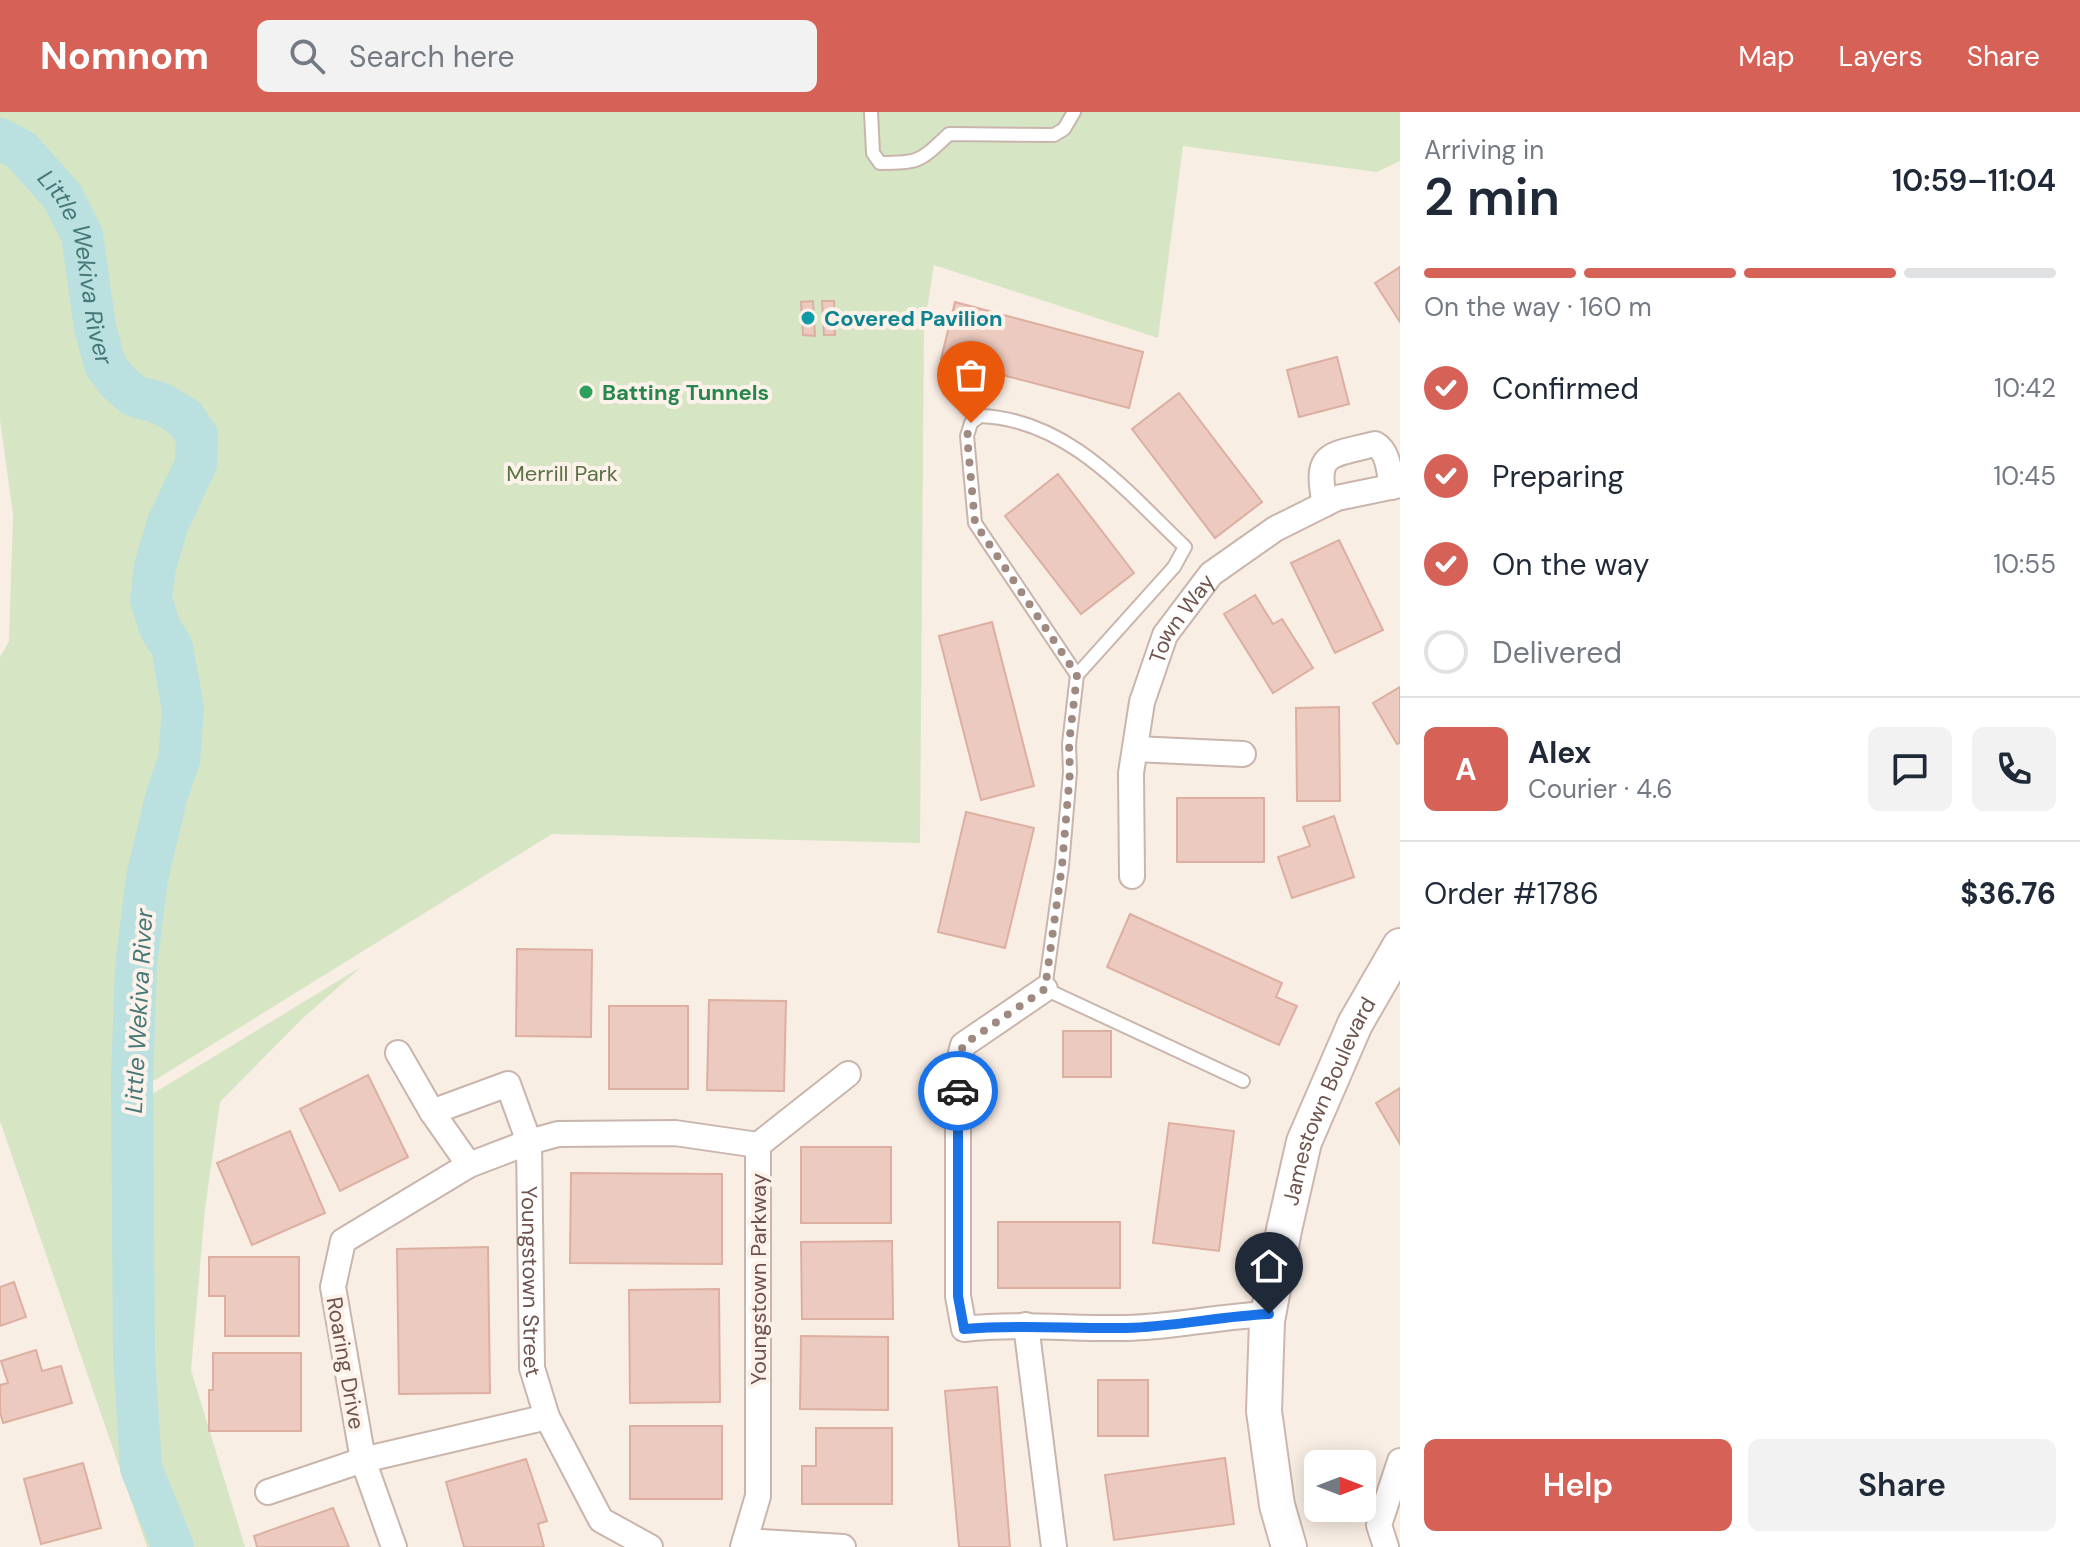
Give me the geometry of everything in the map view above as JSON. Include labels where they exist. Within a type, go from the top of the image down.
[{"type":"street","points":[[1325,504],[1321,468],[1324,460],[1334,454],[1375,444],[1387,460],[1396,486]]},
{"type":"street","name":"Town Way","points":[[1132,876],[1131,773],[1142,702],[1165,635],[1211,574],[1275,529],[1337,498],[1396,486]]},
{"type":"street","points":[[1135,749],[1243,754]]},
{"type":"street","name":"Jamestown Boulevard","points":[[1289,1547],[1277,1505],[1264,1411],[1269,1314],[1284,1230],[1304,1142],[1355,1024],[1391,982],[1400,946]]},
{"type":"street","points":[[1045,989],[963,1045],[958,1065],[958,1296],[964,1329],[1026,1325],[1126,1328],[1229,1315],[1269,1314]]},
{"type":"street","points":[[398,1053],[432,1112],[469,1165]]},
{"type":"street","points":[[758,1145],[848,1074]]},
{"type":"street","name":"Youngstown Street","points":[[432,1112],[508,1084],[529,1142],[532,1368],[547,1417]]},
{"type":"street","name":"Youngstown Parkway","points":[[529,1142],[558,1134],[675,1133],[758,1145],[758,1496],[744,1544]]},
{"type":"street","name":"Roaring Drive","points":[[394,1547],[363,1460],[333,1287],[343,1241],[469,1165],[529,1142]]},
{"type":"street","points":[[1026,1325],[1054,1547]]},
{"type":"street","points":[[268,1492],[363,1460],[547,1417],[601,1520],[650,1547]]},
{"type":"street","points":[[1386,1547],[1379,1525],[1400,1461]]},
{"type":"street","points":[[744,1544],[843,1547]]},
{"type":"lane","points":[[871,112],[873,153],[880,163],[911,163],[925,157],[949,134],[1054,135],[1064,129],[1074,112]]},
{"type":"lane","points":[[1077,675],[975,523],[967,436],[971,423],[980,416],[1001,417],[1067,441],[1093,460],[1185,547],[1174,567],[1077,675],[1069,744],[1070,772],[1062,866],[1045,989],[1243,1081]]},
{"type":"green space","name":"Merrill Park","points":[[0,112],[1400,112],[1400,161],[1377,172],[1183,146],[1158,338],[934,265],[924,328],[920,843],[552,834],[142,1088],[142,1000],[155,884],[181,760],[186,710],[173,642],[154,599],[170,524],[198,468],[201,431],[183,406],[135,388],[113,355],[80,196],[27,144],[0,133]]},
{"type":"green space","points":[[0,144],[20,152],[69,201],[103,360],[127,395],[175,414],[189,434],[187,465],[159,522],[143,598],[162,645],[174,710],[170,758],[143,883],[131,1000],[133,1094],[142,1098],[149,1096],[361,967],[302,1019],[220,1102],[205,1209],[191,1370],[245,1547],[147,1547],[0,1121],[0,657],[9,641],[13,514],[0,420]]},
{"type":"building","points":[[1400,267],[1400,322],[1375,283]]},
{"type":"building","name":"Covered Pavilion","points":[[813,301],[815,336],[803,335],[801,302]]},
{"type":"building","name":"Covered Pavilion","points":[[822,301],[834,301],[835,335],[824,335]]},
{"type":"building","points":[[955,302],[1143,352],[1129,408],[941,359]]},
{"type":"building","points":[[1337,357],[1349,404],[1299,417],[1287,370]]},
{"type":"building","points":[[1179,393],[1262,502],[1215,538],[1132,429]]},
{"type":"building","points":[[1058,474],[1134,573],[1081,614],[1005,516]]},
{"type":"building","points":[[1339,540],[1383,630],[1335,653],[1291,563]]},
{"type":"building","points":[[1255,595],[1273,624],[1282,619],[1313,668],[1273,693],[1224,614]]},
{"type":"building","points":[[992,622],[1034,786],[981,800],[939,636]]},
{"type":"building","points":[[1400,687],[1400,743],[1397,744],[1373,703]]},
{"type":"building","points":[[1339,707],[1340,801],[1297,801],[1296,708]]},
{"type":"building","points":[[1177,798],[1264,798],[1264,862],[1177,862]]},
{"type":"building","points":[[966,812],[1034,828],[1005,948],[938,932]]},
{"type":"building","points":[[1334,816],[1354,877],[1292,898],[1278,857],[1310,846],[1303,827]]},
{"type":"building","points":[[1130,914],[1282,983],[1276,997],[1297,1006],[1279,1045],[1107,967]]},
{"type":"building","points":[[517,949],[592,950],[591,1037],[516,1036]]},
{"type":"building","points":[[709,1000],[786,1001],[784,1091],[707,1090]]},
{"type":"building","points":[[609,1006],[688,1006],[688,1089],[609,1089]]},
{"type":"building","points":[[1063,1031],[1111,1031],[1111,1077],[1063,1077]]},
{"type":"building","points":[[368,1075],[408,1157],[340,1191],[300,1109]]},
{"type":"building","points":[[1400,1088],[1400,1144],[1376,1103]]},
{"type":"building","points":[[1169,1123],[1234,1131],[1219,1251],[1153,1243]]},
{"type":"building","points":[[290,1131],[325,1213],[252,1245],[217,1163]]},
{"type":"building","points":[[801,1147],[891,1147],[891,1223],[801,1223]]},
{"type":"building","points":[[571,1173],[722,1174],[722,1264],[570,1263]]},
{"type":"building","points":[[998,1222],[1120,1222],[1120,1288],[998,1288]]},
{"type":"building","points":[[892,1241],[893,1319],[802,1319],[801,1242]]},
{"type":"building","points":[[488,1247],[490,1393],[399,1394],[397,1249]]},
{"type":"building","points":[[209,1257],[299,1257],[299,1336],[225,1336],[225,1296],[209,1296]]},
{"type":"building","points":[[14,1282],[26,1317],[0,1326],[0,1287]]},
{"type":"building","points":[[719,1289],[720,1402],[630,1403],[629,1290]]},
{"type":"building","points":[[801,1336],[888,1337],[888,1410],[800,1409]]},
{"type":"building","points":[[36,1350],[42,1371],[61,1366],[72,1403],[3,1423],[0,1385],[8,1383],[1,1361]]},
{"type":"building","points":[[213,1353],[301,1353],[301,1431],[209,1431]]},
{"type":"building","points":[[1098,1380],[1148,1380],[1148,1436],[1098,1436]]},
{"type":"building","points":[[997,1387],[1010,1547],[959,1547],[945,1391]]},
{"type":"building","points":[[630,1426],[722,1426],[722,1499],[630,1499]]},
{"type":"building","points":[[816,1428],[892,1428],[892,1504],[802,1504],[802,1466],[816,1466]]},
{"type":"building","points":[[1225,1458],[1234,1524],[1114,1540],[1105,1475]]},
{"type":"building","points":[[526,1459],[547,1521],[538,1524],[544,1547],[464,1547],[446,1482]]},
{"type":"building","points":[[83,1463],[101,1528],[41,1544],[24,1479]]},
{"type":"building","points":[[333,1508],[349,1547],[257,1547],[254,1536]]},
{"type":"waterway","name":"Little Wekiva River","points":[[0,139],[21,150],[63,197],[82,235],[95,327],[105,365],[134,396],[160,403],[185,418],[197,436],[196,464],[168,523],[155,567],[151,600],[160,628],[172,647],[183,710],[179,760],[166,798],[147,878],[136,966],[132,1078],[134,1355],[141,1468],[173,1547]]},
{"type":"way so far","points":[[958,1091],[958,1065],[963,1045],[1045,989],[1062,866],[1070,772],[1069,744],[1077,675],[975,523],[967,436],[971,423]]},
{"type":"place","name":"Covered Pavilion","points":[[808,318]]},
{"type":"place","name":"Batting Tunnels","points":[[586,392]]},
{"type":"route","points":[[958,1091],[958,1296],[964,1329],[1002,1325],[1126,1328],[1229,1315],[1269,1314]]}]
